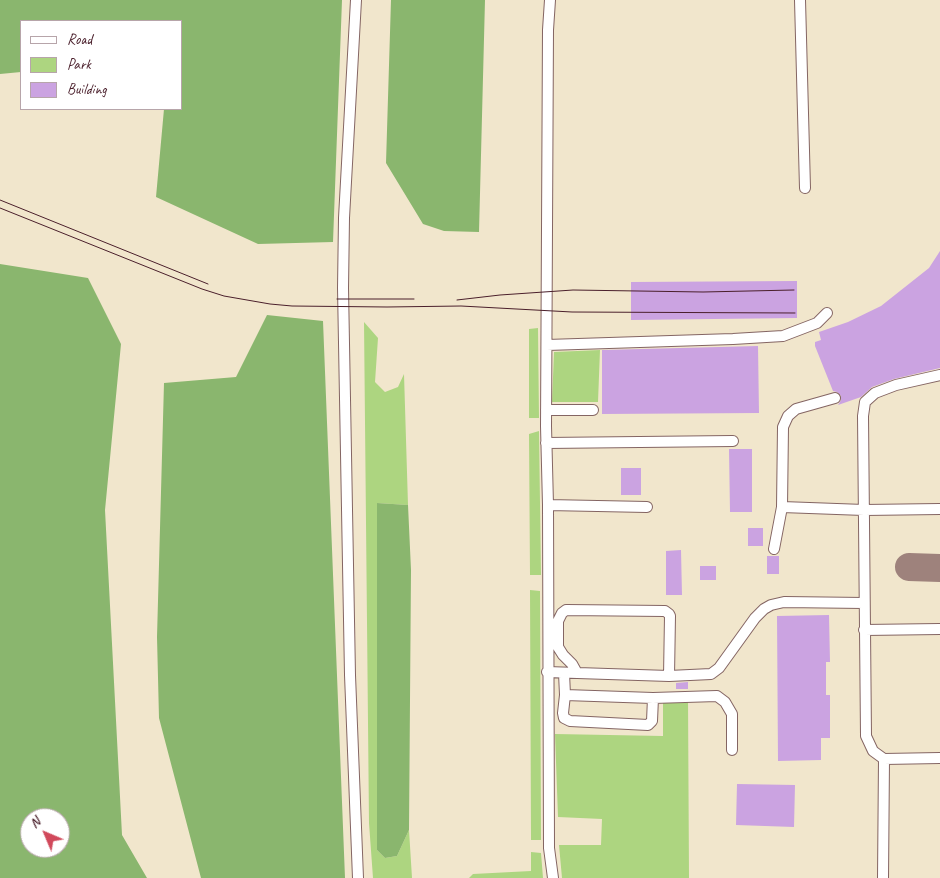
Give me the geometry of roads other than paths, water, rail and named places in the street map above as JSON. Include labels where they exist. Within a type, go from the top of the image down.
[{"type":"lane","points":[[356,0],[342,288],[350,676],[358,878]]},
{"type":"lane","points":[[544,0],[548,30]]},
{"type":"lane","points":[[550,0],[548,30],[546,443],[548,505],[549,848],[553,878]]},
{"type":"lane","points":[[800,0],[806,188]]},
{"type":"lane","points":[[547,345],[783,336],[817,322],[826,313]]},
{"type":"lane","points":[[940,375],[896,385],[875,393],[864,402],[863,416],[866,736],[874,751],[884,759],[940,758]]},
{"type":"lane","points":[[774,549],[782,507],[783,426],[788,416],[796,409],[834,398]]},
{"type":"lane","points":[[546,410],[593,410]]},
{"type":"lane","points":[[546,443],[733,441]]},
{"type":"lane","points":[[548,505],[647,507]]},
{"type":"lane","points":[[782,507],[864,510],[940,509]]},
{"type":"lane","points":[[547,672],[669,676],[711,674],[719,668],[755,618],[764,608],[770,605],[784,602],[864,603]]},
{"type":"lane","points":[[577,673],[558,647],[558,621],[566,610],[665,611],[670,616],[669,676]]},
{"type":"lane","points":[[864,630],[940,629]]},
{"type":"lane","points":[[564,673],[564,718],[567,720],[648,725],[652,721],[653,698]]},
{"type":"lane","points":[[565,695],[653,698],[717,696],[725,702],[732,714],[732,750]]},
{"type":"lane","points":[[883,878],[884,759]]},
{"type":"tram line","points":[[0,200],[208,284]]},
{"type":"tram line","points":[[0,208],[202,289],[224,296],[270,304],[387,307],[461,306],[572,312],[795,313]]},
{"type":"tram line","points":[[457,300],[573,290],[703,292],[794,290]]},
{"type":"tram line","points":[[337,299],[414,299]]}]
